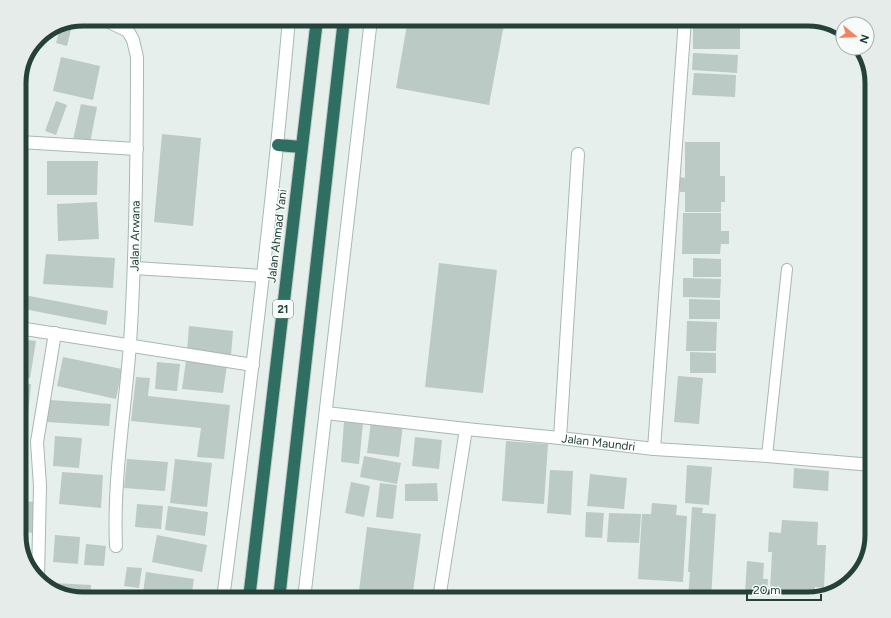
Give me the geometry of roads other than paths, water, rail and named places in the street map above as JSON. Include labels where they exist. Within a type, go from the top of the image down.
[{"type":"highway","name":"Jalan Ahmad Yani","points":[[250,592],[316,26]]},
{"type":"highway","name":"21","points":[[280,592],[343,26]]},
{"type":"highway","points":[[278,145],[301,147]]},
{"type":"street","name":"Jalan Arwana","points":[[116,546],[117,502],[130,346],[134,268],[137,149],[137,57],[133,40],[128,31],[118,26]]},
{"type":"street","points":[[224,592],[253,365],[278,145],[289,26]]},
{"type":"street","points":[[305,592],[370,26]]},
{"type":"street","points":[[654,449],[684,26]]},
{"type":"street","points":[[26,142],[137,149]]},
{"type":"street","points":[[560,438],[578,154]]},
{"type":"street","points":[[134,268],[263,276]]},
{"type":"street","points":[[26,329],[253,365]]},
{"type":"street","points":[[38,570],[40,486],[37,442],[55,333]]},
{"type":"street","name":"Jalan Maundri","points":[[326,413],[654,449],[767,456],[865,464]]},
{"type":"street","points":[[440,592],[466,429]]},
{"type":"lane","points":[[767,456],[787,269]]}]
